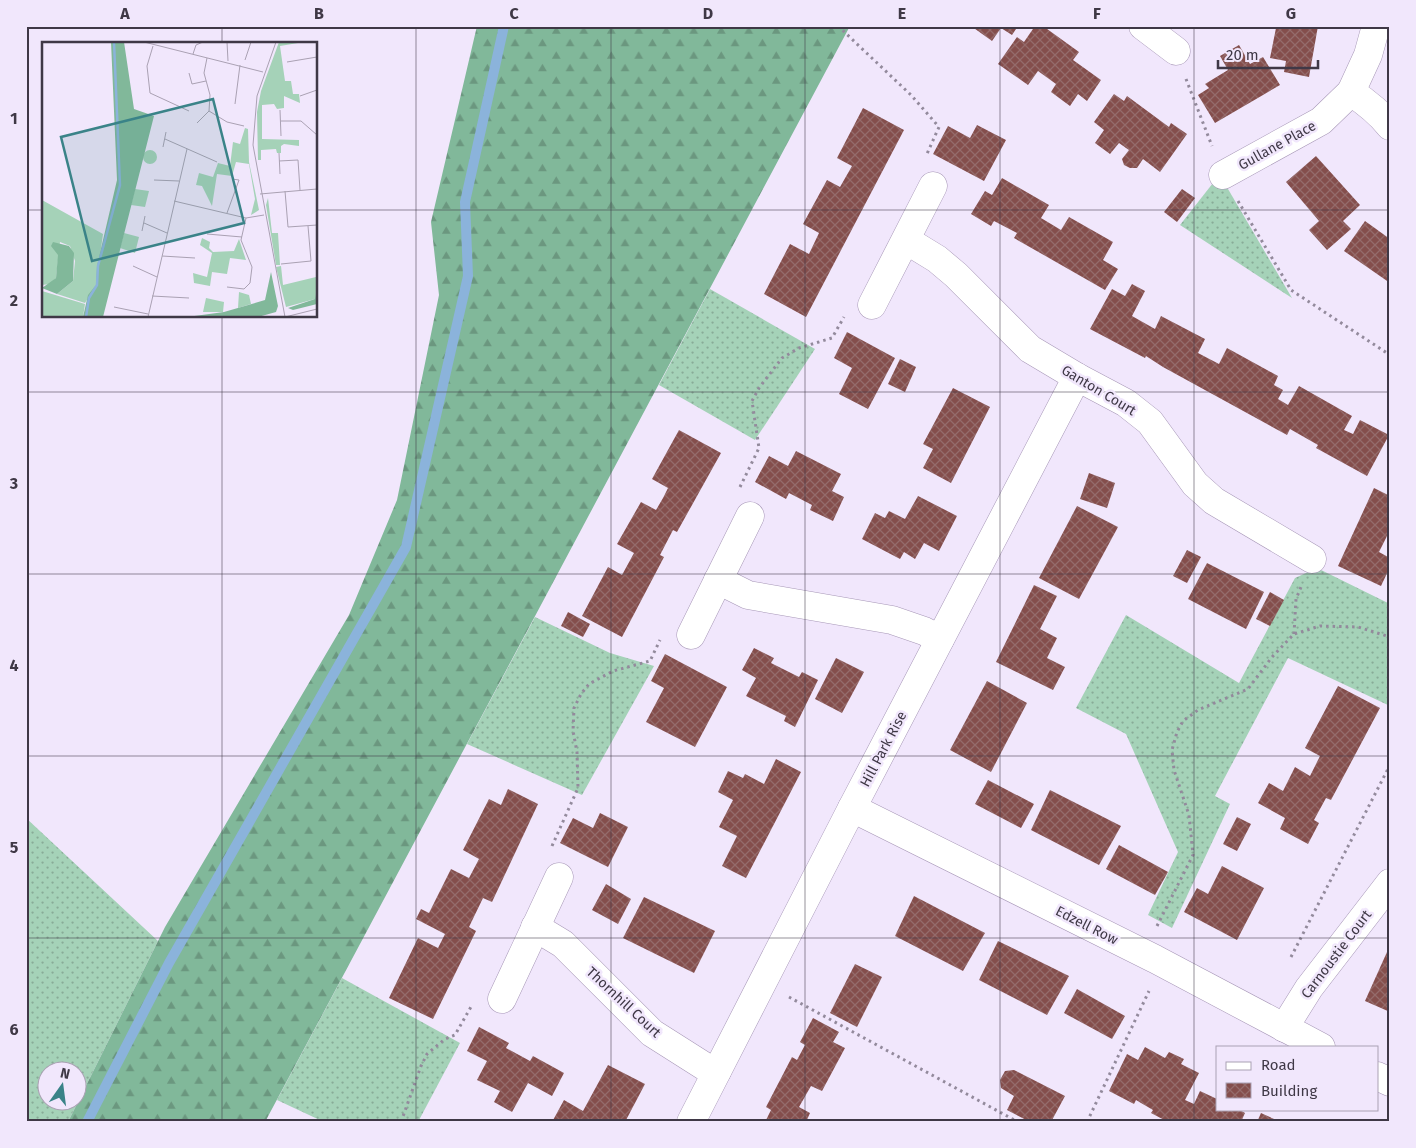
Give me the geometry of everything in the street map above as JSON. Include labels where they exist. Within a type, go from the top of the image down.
[{"type":"street","points":[[1143,26],[1176,52]]},
{"type":"street","name":"Gullane Place","points":[[1223,175],[1321,121],[1350,92],[1368,56],[1376,26]]},
{"type":"street","points":[[1350,92],[1382,116],[1390,126]]},
{"type":"street","points":[[872,305],[933,186]]},
{"type":"street","name":"Ganton Court","points":[[906,240],[956,275],[1030,349],[1126,403],[1150,422],[1195,484],[1214,501],[1312,558]]},
{"type":"street","name":"Hill Park Rise","points":[[692,1122],[852,808],[1077,377]]},
{"type":"street","points":[[691,635],[750,516]]},
{"type":"street","points":[[718,580],[748,595],[892,620],[924,631],[940,639]]},
{"type":"street","name":"Edzell Row","points":[[852,808],[1155,959],[1319,1046]]},
{"type":"street","points":[[502,999],[559,877]]},
{"type":"street","name":"Carnoustie Court","points":[[1284,1028],[1308,988],[1390,883]]},
{"type":"street","name":"Thornhill Court","points":[[535,927],[563,944],[652,1033],[704,1066],[717,1071]]},
{"type":"street","points":[[1378,1076],[1390,1082]]},
{"type":"path","points":[[838,26],[911,95],[939,126],[917,178],[933,186]]},
{"type":"path","points":[[1176,52],[1223,175],[1291,290],[1390,355]]},
{"type":"path","points":[[750,516],[732,504],[759,448],[752,401],[759,388],[782,358],[799,348],[832,338],[855,296],[872,305]]},
{"type":"path","points":[[1294,634],[1296,599],[1312,558]]},
{"type":"path","points":[[559,877],[543,867],[578,788],[577,752],[573,731],[574,708],[581,694],[589,684],[613,671],[650,661],[668,624],[691,635]]},
{"type":"path","points":[[1087,1122],[1155,979],[1158,923],[1193,855],[1189,815],[1174,770],[1172,750],[1176,732],[1183,721],[1198,710],[1248,689],[1272,657],[1294,634],[1320,626],[1358,627],[1390,637]]},
{"type":"path","points":[[1288,964],[1390,764]]},
{"type":"path","points":[[762,983],[1018,1122]]},
{"type":"path","points":[[401,1122],[427,1054],[454,1035],[483,987],[502,999]]},
{"type":"green space","points":[[477,26],[850,26],[265,1122],[68,1122],[74,1110],[88,1110],[88,1082],[165,927],[349,615],[397,500],[439,295],[431,222]]},
{"type":"green space","points":[[1213,183],[1228,189],[1292,298],[1180,225]]},
{"type":"green space","points":[[710,289],[815,349],[755,440],[659,385]]},
{"type":"green space","points":[[1317,568],[1390,604],[1390,706],[1288,658],[1215,796],[1230,804],[1172,928],[1148,915],[1178,852],[1126,734],[1076,708],[1126,615],[1239,683],[1295,578]]},
{"type":"green space","points":[[535,617],[610,653],[654,666],[582,795],[467,744]]},
{"type":"green space","points":[[26,818],[158,941],[88,1082],[88,1060],[38,1060],[38,1110],[74,1110],[68,1122],[26,1122]]},
{"type":"green space","points":[[342,978],[460,1043],[418,1122],[324,1122],[277,1100]]},
{"type":"building","points":[[971,26],[1018,26],[1012,35],[1001,28],[992,41]]},
{"type":"building","points":[[1035,26],[1043,26],[1079,52],[1073,60],[1101,80],[1087,101],[1078,94],[1070,106],[1051,92],[1056,84],[1038,71],[1028,85],[998,64],[1017,37],[1024,42]]},
{"type":"building","points":[[1272,26],[1318,26],[1309,77],[1284,72],[1286,61],[1270,58],[1276,28]]},
{"type":"building","points":[[1239,45],[1250,64],[1263,57],[1280,85],[1215,123],[1198,95],[1209,88],[1205,84],[1228,70],[1220,56]]},
{"type":"building","points":[[1114,94],[1124,101],[1127,96],[1169,127],[1171,123],[1187,134],[1160,172],[1143,159],[1137,168],[1130,168],[1124,165],[1122,159],[1129,150],[1119,143],[1110,154],[1095,143],[1104,130],[1094,122]]},
{"type":"building","points":[[863,108],[904,130],[806,317],[764,294],[790,244],[809,254],[819,233],[803,224],[827,180],[840,187],[852,166],[837,158]]},
{"type":"building","points":[[977,125],[1006,140],[984,181],[933,154],[948,126],[970,138]]},
{"type":"building","points":[[1316,156],[1360,205],[1343,221],[1351,229],[1327,250],[1309,230],[1319,221],[1286,182]]},
{"type":"building","points":[[1002,178],[1049,205],[1041,218],[1061,230],[1069,217],[1113,242],[1103,260],[1118,269],[1105,290],[1014,238],[1017,233],[994,221],[991,226],[971,214],[985,191],[992,195]]},
{"type":"building","points":[[1182,189],[1195,198],[1177,222],[1164,212]]},
{"type":"building","points":[[1365,221],[1390,239],[1390,283],[1344,251]]},
{"type":"building","points":[[1132,284],[1145,291],[1132,316],[1155,329],[1161,316],[1205,339],[1198,353],[1219,364],[1227,348],[1278,376],[1274,385],[1283,390],[1278,399],[1288,405],[1299,386],[1352,416],[1344,430],[1353,434],[1360,420],[1389,435],[1367,476],[1316,448],[1318,445],[1290,429],[1287,435],[1146,356],[1145,358],[1090,329],[1112,289],[1125,296]]},
{"type":"building","points":[[847,332],[895,358],[868,409],[839,394],[852,368],[834,358]]},
{"type":"building","points":[[900,359],[916,367],[905,392],[888,384]]},
{"type":"building","points":[[953,388],[990,407],[951,483],[923,468],[933,449],[923,444]]},
{"type":"building","points":[[679,430],[721,453],[677,532],[673,530],[660,555],[664,557],[622,637],[582,616],[608,567],[622,575],[634,553],[617,544],[641,502],[656,510],[663,498],[668,488],[652,479]]},
{"type":"building","points":[[796,451],[841,474],[832,491],[844,497],[833,521],[810,510],[812,505],[789,493],[786,499],[755,482],[769,456],[788,466]]},
{"type":"building","points":[[1089,473],[1115,483],[1107,508],[1080,499]]},
{"type":"building","points":[[1374,488],[1390,496],[1390,530],[1379,552],[1390,558],[1390,567],[1381,586],[1338,566]]},
{"type":"building","points":[[918,496],[957,516],[939,551],[924,543],[915,559],[904,552],[900,559],[862,539],[875,513],[885,518],[889,511],[905,519]]},
{"type":"building","points":[[1077,506],[1118,527],[1079,599],[1039,578]]},
{"type":"building","points":[[1187,550],[1201,557],[1187,583],[1173,576]]},
{"type":"building","points":[[1207,563],[1264,592],[1246,629],[1188,599]]},
{"type":"building","points":[[1034,585],[1057,596],[1040,629],[1057,638],[1047,658],[1065,667],[1053,690],[996,662]]},
{"type":"building","points":[[1270,592],[1284,600],[1270,626],[1256,619]]},
{"type":"building","points":[[568,612],[590,624],[583,637],[561,626]]},
{"type":"building","points":[[754,648],[774,658],[771,663],[799,677],[802,672],[818,680],[795,727],[784,721],[786,716],[746,696],[756,678],[742,670]]},
{"type":"building","points":[[665,654],[727,687],[695,747],[646,722],[664,688],[651,681]]},
{"type":"building","points":[[836,658],[864,672],[842,713],[815,699]]},
{"type":"building","points":[[987,681],[1027,703],[991,772],[950,750]]},
{"type":"building","points":[[1338,686],[1380,708],[1331,800],[1326,798],[1314,820],[1319,823],[1308,844],[1280,829],[1285,818],[1258,803],[1269,783],[1283,791],[1295,767],[1310,776],[1320,756],[1305,748]]},
{"type":"building","points":[[776,759],[801,772],[746,878],[722,866],[737,836],[719,827],[733,800],[718,792],[728,771],[743,778],[745,774],[764,784]]},
{"type":"building","points":[[988,780],[1034,804],[1021,828],[975,804]]},
{"type":"building","points":[[508,789],[538,804],[492,902],[483,898],[469,927],[476,931],[433,1019],[389,998],[418,938],[438,948],[445,934],[416,919],[421,909],[429,913],[451,869],[469,878],[479,859],[463,850],[489,799],[501,805]]},
{"type":"building","points":[[1050,790],[1121,826],[1099,865],[1031,830]]},
{"type":"building","points":[[600,813],[628,827],[608,867],[560,843],[573,818],[593,828]]},
{"type":"building","points":[[1237,817],[1251,824],[1237,851],[1223,844]]},
{"type":"building","points":[[1119,845],[1168,872],[1155,895],[1106,869]]},
{"type":"building","points":[[1222,866],[1264,888],[1237,940],[1184,912],[1197,888],[1208,894]]},
{"type":"building","points":[[606,884],[631,899],[618,924],[592,910]]},
{"type":"building","points":[[914,896],[985,933],[963,971],[895,936]]},
{"type":"building","points":[[644,897],[715,931],[694,973],[623,938]]},
{"type":"building","points":[[998,941],[1069,976],[1047,1015],[979,980]]},
{"type":"building","points":[[1387,952],[1390,953],[1390,1012],[1365,1001]]},
{"type":"building","points":[[855,964],[882,977],[857,1027],[830,1013]]},
{"type":"building","points":[[1077,989],[1125,1016],[1112,1039],[1064,1013]]},
{"type":"building","points":[[813,1018],[839,1032],[833,1042],[845,1048],[822,1091],[811,1086],[799,1107],[810,1113],[806,1122],[765,1122],[771,1110],[766,1107],[792,1057],[797,1060],[805,1045],[800,1042]]},
{"type":"building","points":[[479,1027],[509,1043],[506,1048],[530,1061],[533,1056],[564,1073],[552,1096],[528,1083],[512,1112],[494,1102],[500,1091],[477,1080],[487,1061],[467,1051]]},
{"type":"building","points":[[1145,1047],[1165,1058],[1169,1052],[1184,1059],[1181,1064],[1199,1073],[1185,1100],[1194,1104],[1200,1091],[1216,1099],[1216,1110],[1240,1110],[1245,1113],[1241,1122],[1168,1122],[1151,1113],[1153,1110],[1136,1100],[1134,1104],[1109,1091],[1127,1054],[1138,1060]]},
{"type":"building","points":[[608,1065],[645,1084],[625,1122],[552,1122],[564,1100],[583,1111]]},
{"type":"building","points":[[1014,1070],[1065,1096],[1051,1122],[1030,1122],[1007,1110],[1014,1096],[1001,1088],[1000,1080],[1005,1071]]},
{"type":"building","points":[[1261,1113],[1274,1119],[1273,1122],[1257,1122]]},
{"type":"waterway","points":[[87,1122],[169,963],[406,547],[468,276],[465,202],[504,26]]}]
